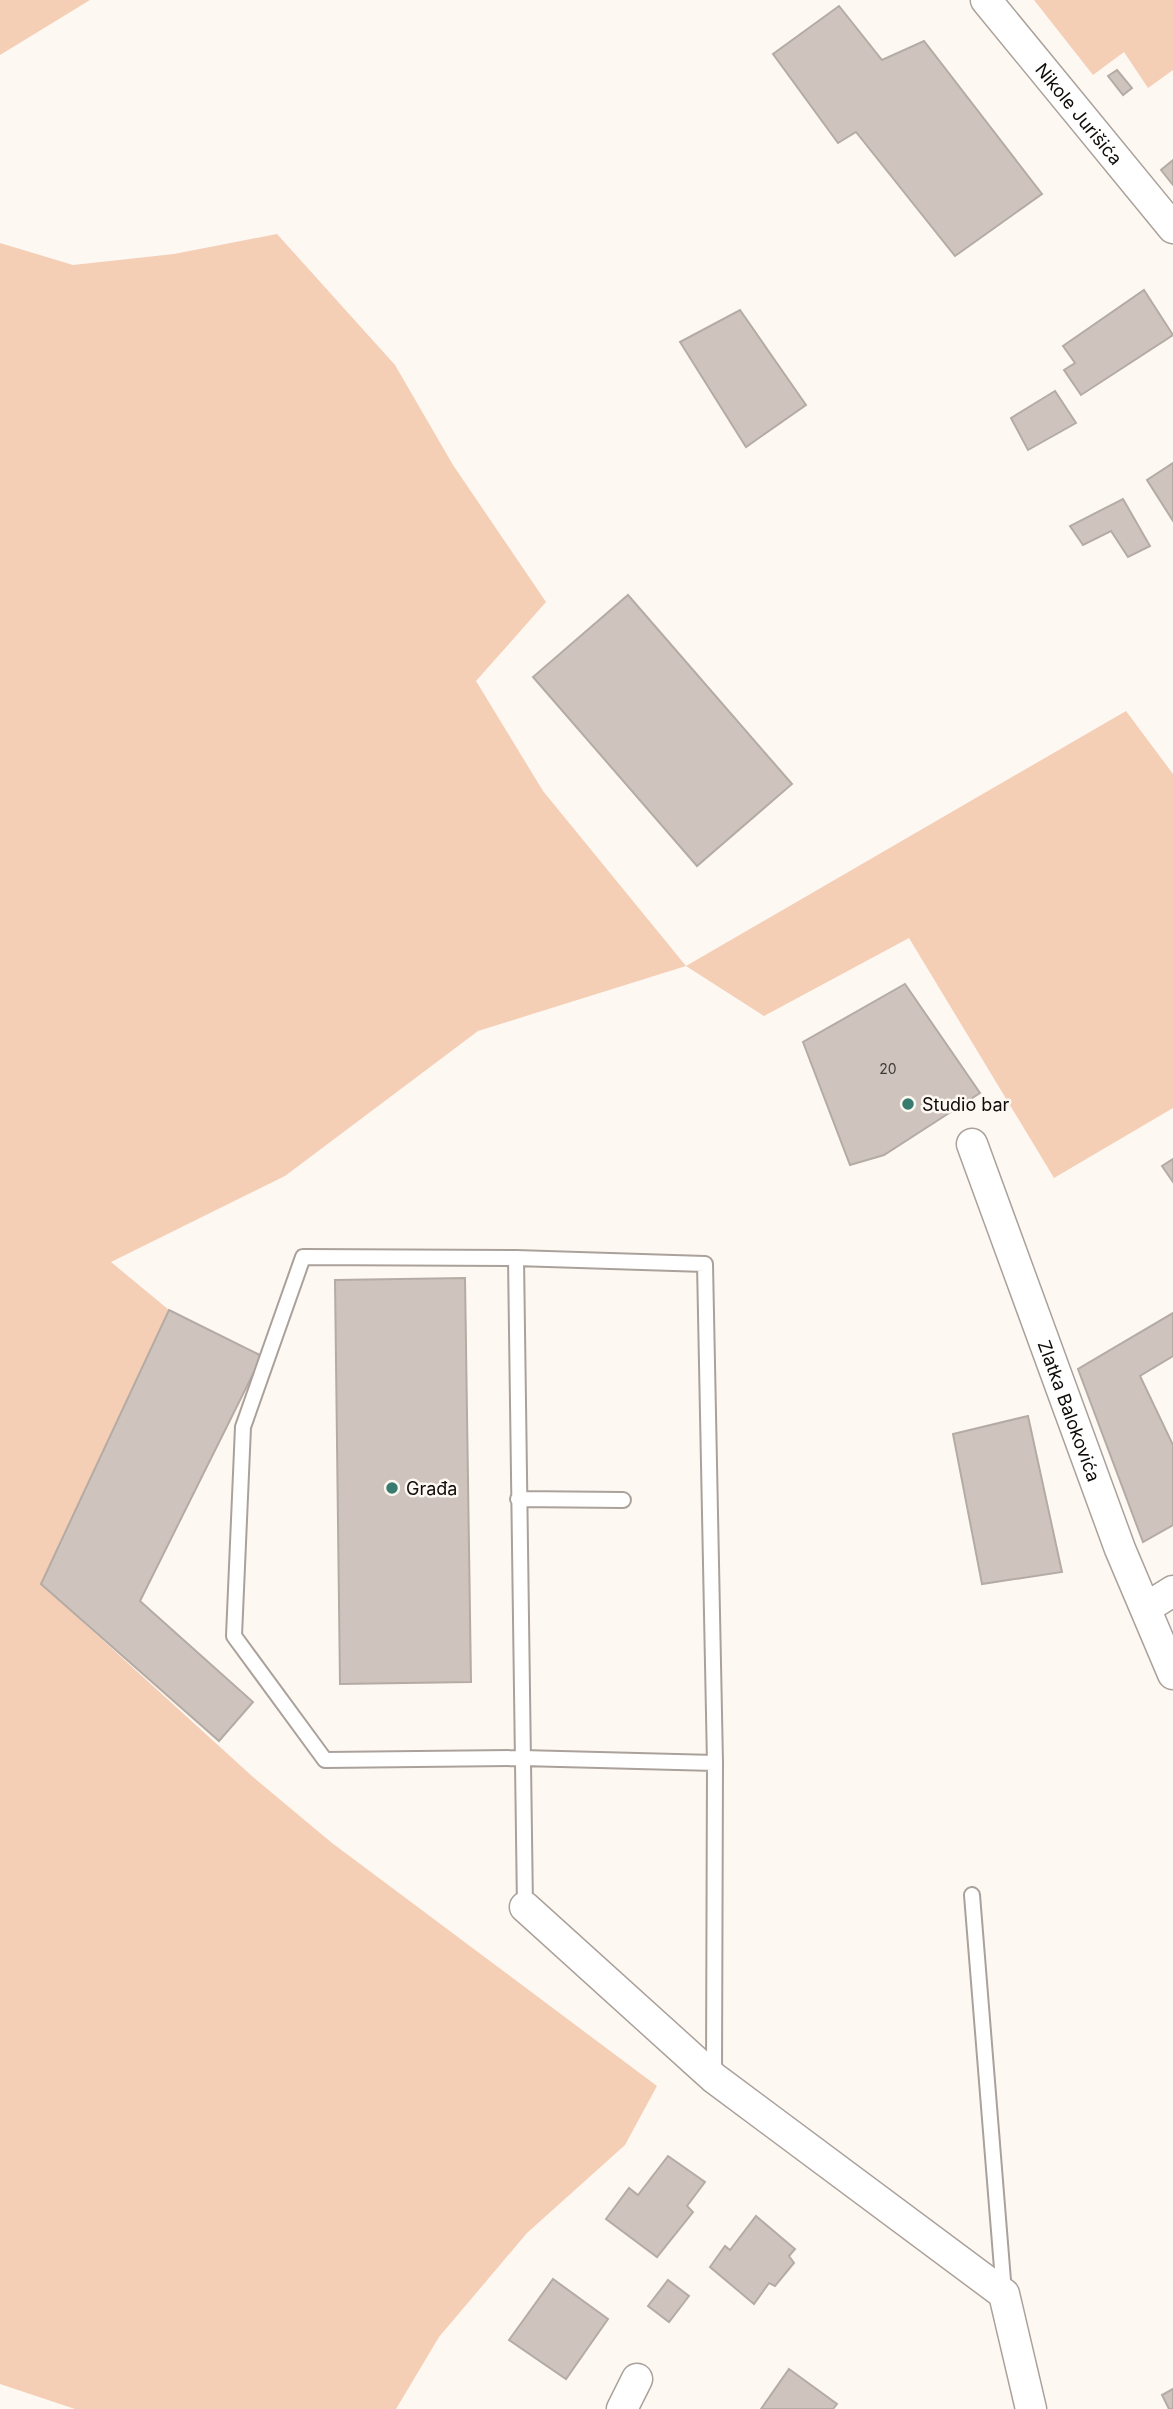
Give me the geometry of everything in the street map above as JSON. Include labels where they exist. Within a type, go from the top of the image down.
[{"type":"street","name":"Nikole Jurišića","points":[[986,0],[1173,228]]},
{"type":"street","name":"Zlatka Balokovića","points":[[972,1144],[1120,1549],[1173,1674]]},
{"type":"street","points":[[1146,1608],[1173,1591]]},
{"type":"street","points":[[525,1907],[714,2078],[1004,2294],[1031,2409]]},
{"type":"street","points":[[622,2409],[637,2379]]},
{"type":"lane","points":[[714,2078],[715,1763],[705,1264],[516,1258],[303,1257],[243,1427],[234,1636],[325,1760],[522,1758],[715,1763]]},
{"type":"lane","points":[[516,1258],[517,1499],[525,1907]]},
{"type":"lane","points":[[517,1499],[623,1500]]},
{"type":"lane","points":[[972,1895],[1004,2294]]},
{"type":"shaded area","points":[[0,0],[90,0],[0,55]]},
{"type":"shaded area","points":[[1034,0],[1173,0],[1173,70],[1148,88],[1124,52],[1093,75]]},
{"type":"shaded area","points":[[277,234],[395,365],[453,465],[546,602],[476,681],[543,791],[686,966],[478,1031],[285,1176],[111,1262],[169,1310],[41,1584],[253,1777],[332,1843],[657,2086],[625,2145],[527,2233],[439,2337],[396,2409],[75,2409],[0,2384],[0,243],[73,265],[174,254]]},
{"type":"shaded area","points":[[1126,711],[1173,774],[1173,1108],[1054,1178],[909,938],[764,1016],[686,966]]},
{"type":"building","points":[[839,6],[882,60],[924,41],[1042,194],[955,256],[856,132],[838,143],[773,54]]},
{"type":"building","points":[[1117,70],[1132,88],[1123,95],[1108,76]]},
{"type":"building","points":[[1173,160],[1173,185],[1161,170]]},
{"type":"building","points":[[1144,290],[1173,335],[1081,395],[1064,370],[1075,363],[1063,346]]},
{"type":"building","points":[[740,310],[806,405],[746,447],[680,342]]},
{"type":"building","points":[[1055,391],[1076,423],[1028,450],[1011,418]]},
{"type":"building","points":[[1173,463],[1173,521],[1147,480]]},
{"type":"building","points":[[1123,499],[1150,546],[1128,557],[1111,531],[1083,545],[1070,526]]},
{"type":"building","points":[[628,595],[792,784],[697,866],[533,677]]},
{"type":"building","points":[[905,984],[980,1093],[884,1155],[850,1165],[803,1042]]},
{"type":"building","points":[[1173,1159],[1173,1182],[1162,1166]]},
{"type":"building","points":[[465,1278],[471,1682],[340,1684],[335,1280]]},
{"type":"building","points":[[169,1310],[262,1356],[140,1601],[253,1702],[219,1741],[41,1584]]},
{"type":"building","points":[[1173,1313],[1173,1356],[1140,1376],[1173,1445],[1173,1525],[1143,1542],[1078,1369]]},
{"type":"building","points":[[1028,1416],[1062,1572],[982,1584],[953,1434]]},
{"type":"building","points":[[668,2156],[705,2182],[687,2206],[693,2212],[657,2257],[606,2219],[629,2188],[638,2195]]},
{"type":"building","points":[[756,2216],[795,2249],[789,2256],[794,2263],[775,2286],[769,2283],[754,2304],[710,2267],[725,2246],[730,2250]]},
{"type":"building","points":[[553,2279],[608,2319],[566,2379],[509,2340]]},
{"type":"building","points":[[668,2280],[689,2296],[669,2322],[648,2306]]},
{"type":"building","points":[[789,2369],[837,2404],[833,2409],[761,2409]]},
{"type":"building","points":[[1173,2389],[1173,2409],[1169,2409],[1162,2395]]},
{"type":"place","name":"Studio bar","points":[[908,1104]]},
{"type":"place","name":"Građa","points":[[392,1488]]}]
